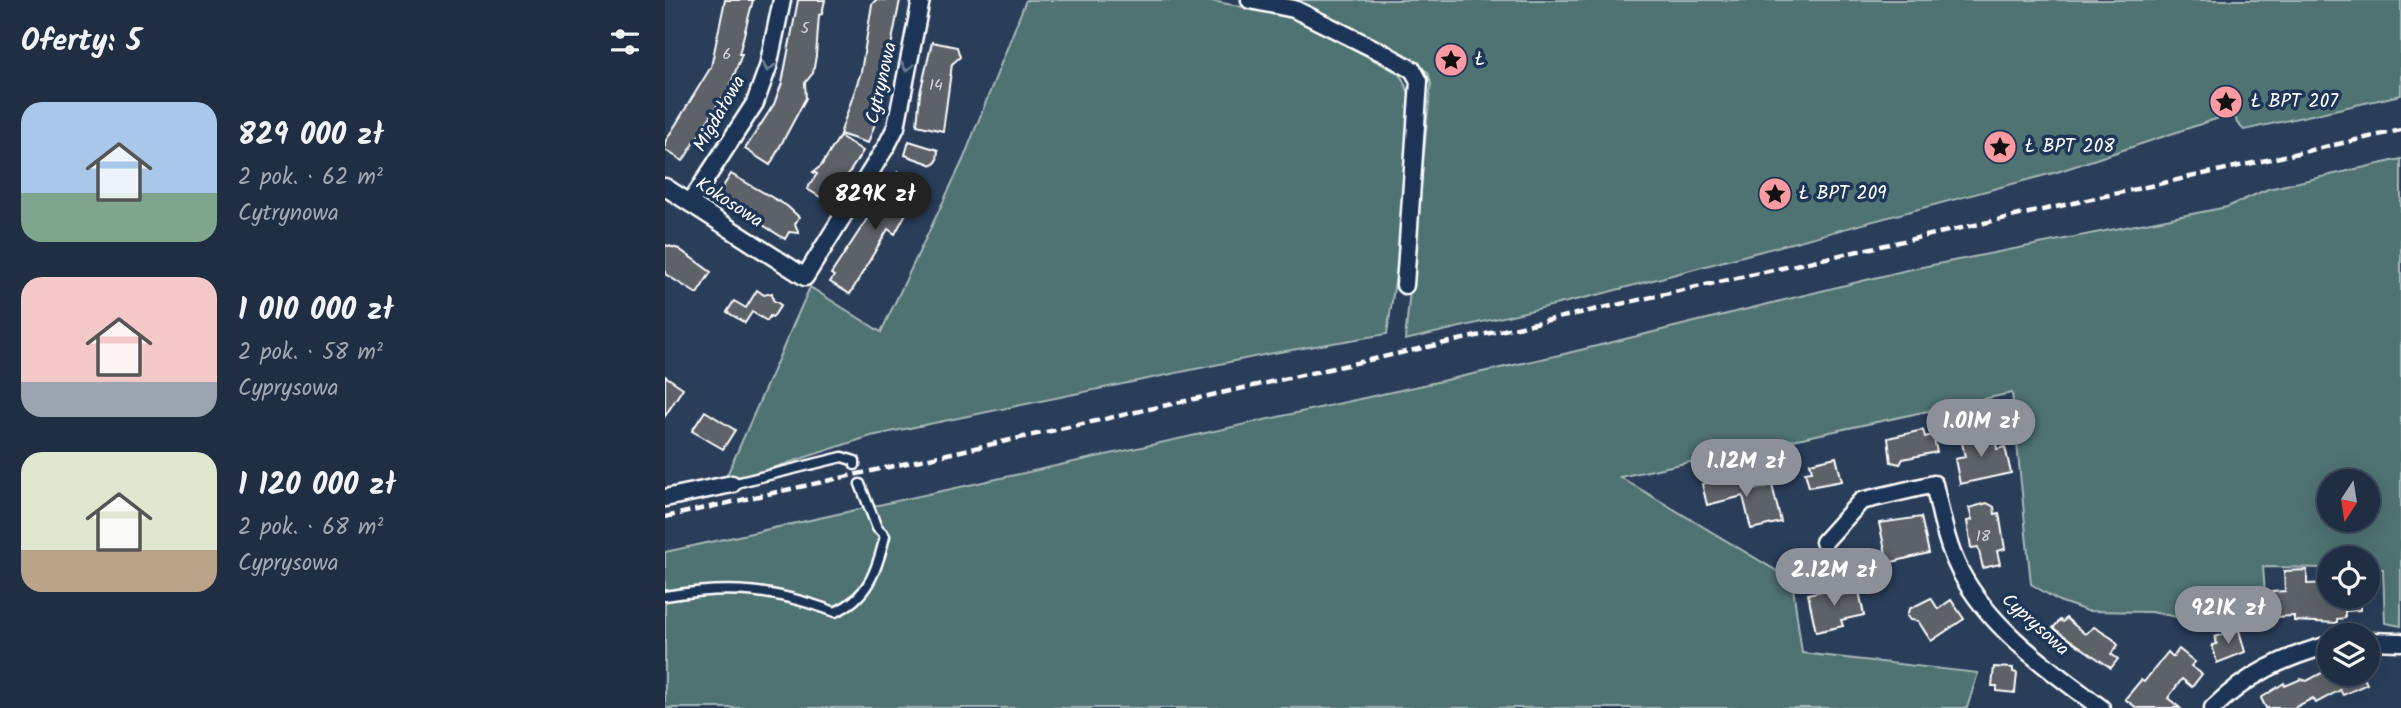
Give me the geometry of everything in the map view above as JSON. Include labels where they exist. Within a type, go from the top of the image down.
[{"type":"street","name":"Migdałowa","points":[[690,203],[755,103],[768,67],[782,0]]},
{"type":"street","name":"Cytrynowa","points":[[805,277],[896,127],[921,0]]},
{"type":"street","points":[[1250,0],[1294,9],[1413,70],[1419,81],[1418,132],[1405,285]]},
{"type":"street","name":"Kokosowa","points":[[665,187],[805,277]]},
{"type":"street","points":[[665,498],[732,484]]},
{"type":"street","name":"Cyprysowa","points":[[1824,542],[1861,501],[1934,484],[1948,543],[1974,594],[1994,620],[2017,641],[2101,708]]},
{"type":"street","points":[[2380,641],[2401,642]]},
{"type":"street","points":[[2213,708],[2235,688],[2276,663],[2317,649]]},
{"type":"lane","points":[[732,484],[842,457],[855,461],[855,465]]},
{"type":"lane","points":[[665,596],[747,589],[793,597],[835,612],[853,604],[871,582],[885,536],[877,528],[860,484]]},
{"type":"green space","points":[[1026,0],[1207,0],[1294,17],[1400,74],[1410,95],[1397,268],[1387,334],[1268,354],[871,436],[723,484],[810,287],[881,332],[963,160]]},
{"type":"green space","points":[[1271,0],[2401,0],[2401,95],[2244,130],[2237,123],[2232,103],[2231,114],[2057,172],[1601,294],[1405,340],[1431,83],[1428,72],[1300,5]]},
{"type":"green space","points":[[2401,159],[2401,626],[2385,623],[2380,546],[2317,546],[2317,568],[2263,567],[2267,619],[2224,626],[2151,612],[2087,611],[2059,601],[2031,584],[2012,393],[1620,477],[1792,580],[1802,653],[1978,673],[1967,708],[665,708],[665,552],[1564,354],[1907,270],[2227,207],[2268,189]]},
{"type":"building","points":[[725,0],[753,0],[739,54],[742,54],[725,99],[722,98],[683,161],[665,150],[665,142],[711,67]]},
{"type":"building","points":[[798,0],[825,0],[822,14],[819,15],[816,56],[813,73],[805,83],[806,98],[770,165],[745,149],[774,104],[782,83]]},
{"type":"building","points":[[876,0],[900,0],[877,118],[868,143],[840,134],[861,72],[872,4]]},
{"type":"building","points":[[932,42],[957,47],[960,57],[952,64],[943,131],[917,125],[920,93]]},
{"type":"building","points":[[840,136],[863,151],[830,203],[807,189],[817,174],[813,172],[821,166]]},
{"type":"building","points":[[909,141],[938,150],[937,161],[933,165],[905,155]]},
{"type":"building","points":[[898,172],[920,187],[895,234],[888,229],[850,294],[830,282],[834,276],[831,274],[873,210],[875,212]]},
{"type":"building","points":[[731,174],[787,206],[799,217],[795,224],[799,233],[789,232],[785,239],[717,196]]},
{"type":"building","points":[[665,245],[679,249],[711,272],[697,294],[665,274]]},
{"type":"building","points":[[757,290],[764,295],[772,293],[773,300],[781,305],[773,317],[770,316],[767,321],[752,312],[745,323],[727,312],[734,301],[746,308]]},
{"type":"building","points":[[665,376],[683,388],[665,416]]},
{"type":"building","points":[[705,411],[735,430],[723,449],[692,431]]},
{"type":"building","points":[[1923,430],[1925,437],[1933,435],[1937,452],[1903,459],[1900,464],[1891,462],[1888,438]]},
{"type":"building","points":[[1983,433],[1995,440],[1997,449],[2005,447],[2011,473],[1960,484],[1955,459],[1965,457],[1961,438]]},
{"type":"building","points":[[1836,457],[1842,481],[1809,487],[1805,472],[1812,471],[1810,463]]},
{"type":"building","points":[[1751,473],[1755,489],[1772,485],[1781,522],[1751,529],[1743,496],[1707,505],[1702,484]]},
{"type":"building","points":[[1987,503],[1994,507],[1995,514],[1999,513],[2005,549],[1997,551],[2000,564],[1983,568],[1978,547],[1971,548],[1967,521],[1972,520],[1969,508]]},
{"type":"building","points":[[1921,517],[1929,553],[1888,563],[1879,523]]},
{"type":"building","points":[[2307,570],[2307,584],[2317,584],[2317,609],[2360,610],[2345,611],[2345,618],[2337,619],[2337,623],[2294,621],[2294,616],[2273,617],[2272,592],[2285,591],[2284,571]]},
{"type":"building","points":[[1834,588],[1840,595],[1859,591],[1864,615],[1841,620],[1843,626],[1816,632],[1808,594]]},
{"type":"building","points":[[1931,598],[1938,609],[1951,600],[1964,619],[1931,641],[1918,621],[1910,620],[1907,616],[1909,609]]},
{"type":"building","points":[[2066,618],[2085,634],[2094,627],[2113,639],[2118,645],[2111,654],[2118,659],[2111,668],[2053,628]]},
{"type":"building","points":[[2239,630],[2245,652],[2217,663],[2212,645],[2217,644],[2215,637]]},
{"type":"building","points":[[2179,649],[2195,662],[2191,666],[2202,674],[2192,687],[2182,679],[2168,698],[2180,708],[2137,708],[2125,699],[2141,680],[2144,682],[2168,652],[2173,657]]},
{"type":"building","points":[[1994,667],[2013,668],[2013,672],[2017,673],[2015,693],[1997,691],[1997,686],[1992,686]]},
{"type":"building","points":[[2317,676],[2317,686],[2363,686],[2343,695],[2340,690],[2316,703],[2313,698],[2294,708],[2266,708],[2261,698],[2284,683],[2285,686],[2301,679],[2307,681]]},
{"type":"railway","points":[[665,517],[2401,130]]},
{"type":"place","name":"Ł","points":[[1451,60]]},
{"type":"place","name":"Ł BPT 207","points":[[2226,102]]},
{"type":"place","name":"Ł BPT 208","points":[[2000,147]]},
{"type":"place","name":"Ł BPT 209","points":[[1775,194]]}]
